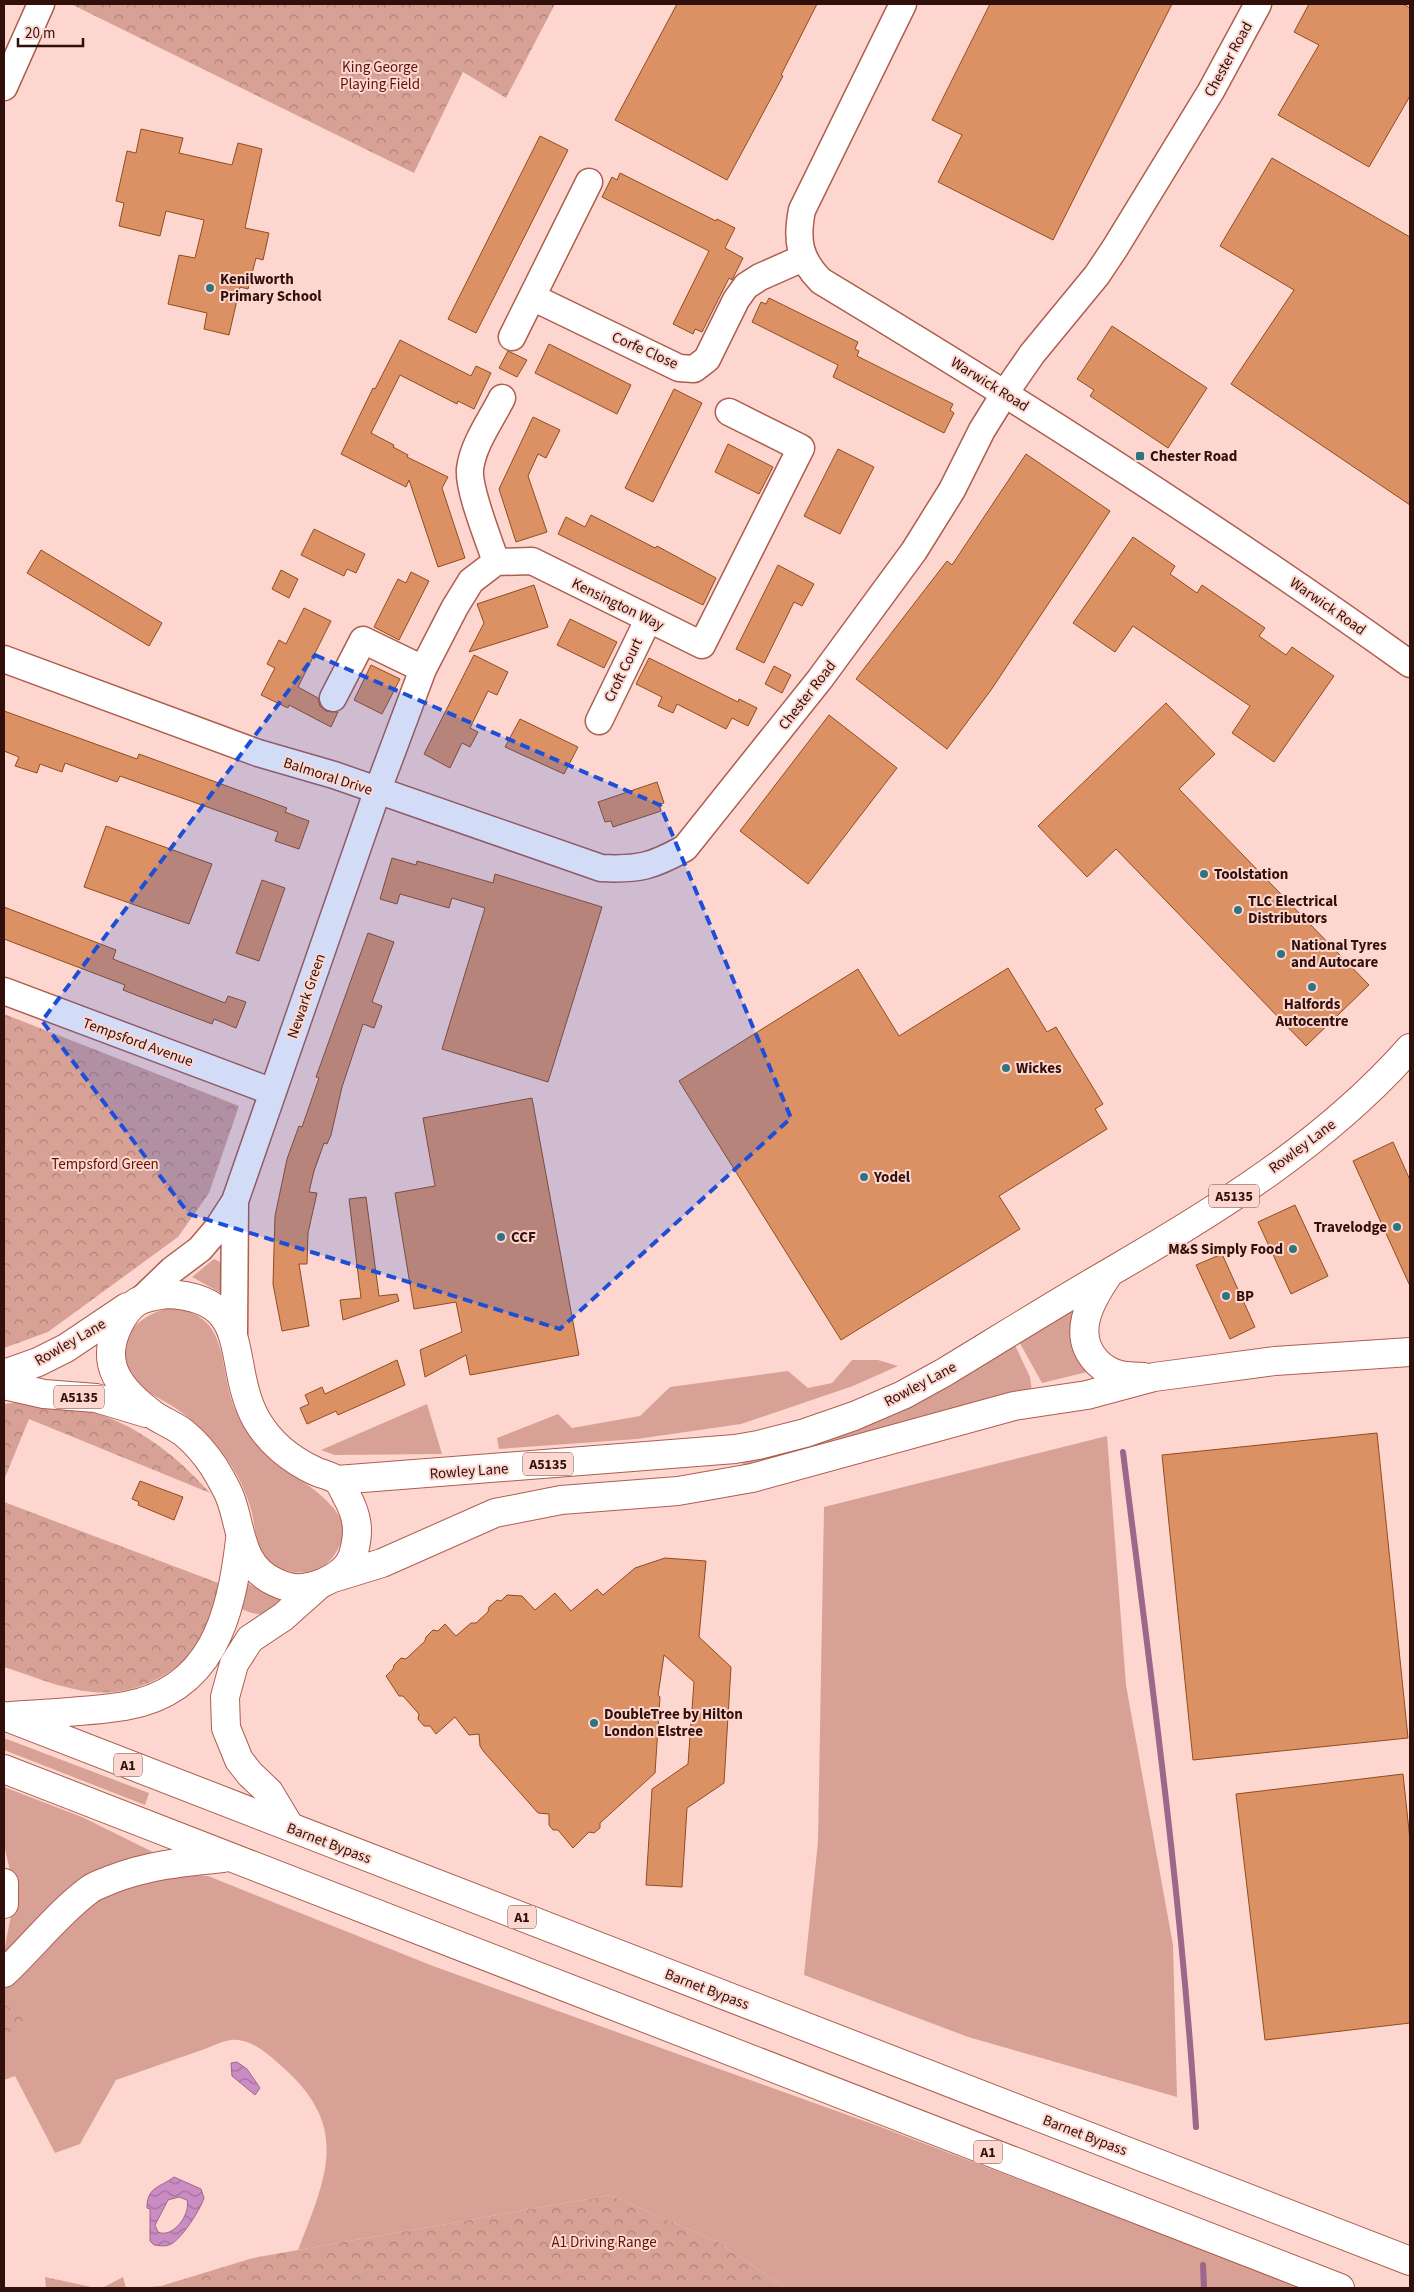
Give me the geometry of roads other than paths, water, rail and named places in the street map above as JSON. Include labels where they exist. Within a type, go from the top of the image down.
[{"type":"main road","name":"Rowley Lane","points":[[338,1480],[735,1449],[805,1434],[854,1416],[903,1395],[1218,1206],[1306,1145],[1353,1105],[1410,1048]]},
{"type":"main road","name":"A5135","points":[[1110,1272],[1094,1294],[1087,1312],[1083,1335],[1090,1354],[1103,1368],[1120,1376],[1154,1378]]},
{"type":"main road","points":[[290,1827],[268,1792],[239,1760],[226,1728],[225,1697],[234,1664],[250,1639],[283,1617],[327,1581],[352,1559],[358,1539],[355,1510],[338,1480],[294,1460],[272,1441],[257,1420],[246,1398],[240,1374],[234,1333],[214,1306],[200,1298],[167,1294],[138,1300],[123,1316],[114,1335],[110,1361],[119,1384],[152,1414],[184,1433],[211,1462],[230,1496],[240,1540],[256,1570],[268,1579],[285,1586],[301,1588],[327,1581]]},
{"type":"main road","name":"Rowley Lane","points":[[4,1374],[38,1362],[66,1348],[138,1300]]},
{"type":"main road","name":"A5135","points":[[327,1581],[382,1563],[495,1513],[561,1500],[678,1491],[752,1478],[1014,1406],[1087,1395],[1154,1378],[1275,1362],[1410,1352]]},
{"type":"main road","name":"A5135","points":[[4,1385],[44,1394],[96,1398],[152,1414]]},
{"type":"main road","points":[[4,1716],[125,1706],[146,1700],[169,1689],[192,1673],[209,1652],[221,1631],[232,1595],[240,1540]]},
{"type":"main road","name":"Barnet Bypass","points":[[4,1716],[1410,2261]]},
{"type":"main road","name":"A1","points":[[4,1769],[1340,2288]]},
{"type":"main road","points":[[4,1973],[23,1956],[50,1924],[91,1888],[137,1870],[161,1864],[230,1858]]},
{"type":"main road","points":[[4,1883],[4,1904]]},
{"type":"street","points":[[4,87],[41,4]]},
{"type":"street","name":"Warwick Road","points":[[903,4],[802,210],[798,230],[803,258],[821,282],[1005,392],[1236,542],[1410,664]]},
{"type":"street","name":"Chester Road","points":[[657,864],[685,848],[820,679],[914,551],[952,490],[982,430],[1005,392],[1032,354],[1097,276],[1116,248],[1211,91],[1258,4]]},
{"type":"street","points":[[512,337],[589,182]]},
{"type":"street","name":"Corfe Close","points":[[532,297],[680,368],[694,369],[707,359],[736,300],[746,286],[760,277],[803,258]]},
{"type":"street","points":[[378,792],[424,669],[455,607],[471,581],[496,562],[473,490],[470,470],[477,447],[502,398]]},
{"type":"street","name":"Kensington Way","points":[[496,562],[532,561],[648,620],[702,645],[801,448],[729,412]]},
{"type":"street","name":"Croft Court","points":[[599,721],[648,620]]},
{"type":"street","points":[[333,698],[363,640],[424,669]]},
{"type":"street","name":"Balmoral Drive","points":[[4,659],[258,754],[334,776],[602,868],[628,870],[657,864]]},
{"type":"street","name":"Newark Green","points":[[138,1300],[172,1270],[200,1249],[217,1230],[235,1201],[378,792]]},
{"type":"street","name":"Tempsford Avenue","points":[[4,992],[273,1092]]},
{"type":"street","name":"Newark Green","points":[[234,1333],[235,1201]]},
{"type":"water","points":[[237,2062],[247,2069],[260,2088],[255,2095],[232,2076],[231,2063]]},
{"type":"water","points":[[174,2177],[201,2189],[204,2198],[191,2222],[173,2243],[162,2246],[154,2245],[150,2241],[150,2209],[147,2208],[149,2196],[155,2189]],"holes":[[[179,2197],[187,2200],[188,2206],[180,2224],[169,2232],[158,2232],[155,2225],[168,2200]]]},
{"type":"waterway","points":[[1123,1452],[1174,1873],[1183,1958],[1196,2127]]},
{"type":"waterway","points":[[1203,2265],[1204,2288]]},
{"type":"place","name":"Kenilworth Primary School","points":[[210,288]]},
{"type":"place","name":"Chester Road","points":[[1140,456]]},
{"type":"place","name":"Toolstation","points":[[1204,874]]},
{"type":"place","name":"TLC Electrical Distributors","points":[[1238,910]]},
{"type":"place","name":"National Tyres and Autocare","points":[[1281,954]]},
{"type":"place","name":"Halfords Autocentre","points":[[1312,987]]},
{"type":"place","name":"Wickes","points":[[1006,1068]]},
{"type":"place","name":"Yodel","points":[[864,1177]]},
{"type":"place","name":"Travelodge","points":[[1397,1227]]},
{"type":"place","name":"CCF","points":[[501,1237]]},
{"type":"place","name":"M&S Simply Food","points":[[1293,1249]]},
{"type":"place","name":"BP","points":[[1226,1296]]},
{"type":"place","name":"DoubleTree by Hilton London Elstree","points":[[594,1723]]},
{"type":"park label","name":"King George Playing Field","points":[[380,76]]},
{"type":"park label","name":"Tempsford Green","points":[[105,1164]]},
{"type":"park label","name":"A1 Driving Range","points":[[604,2242]]}]
